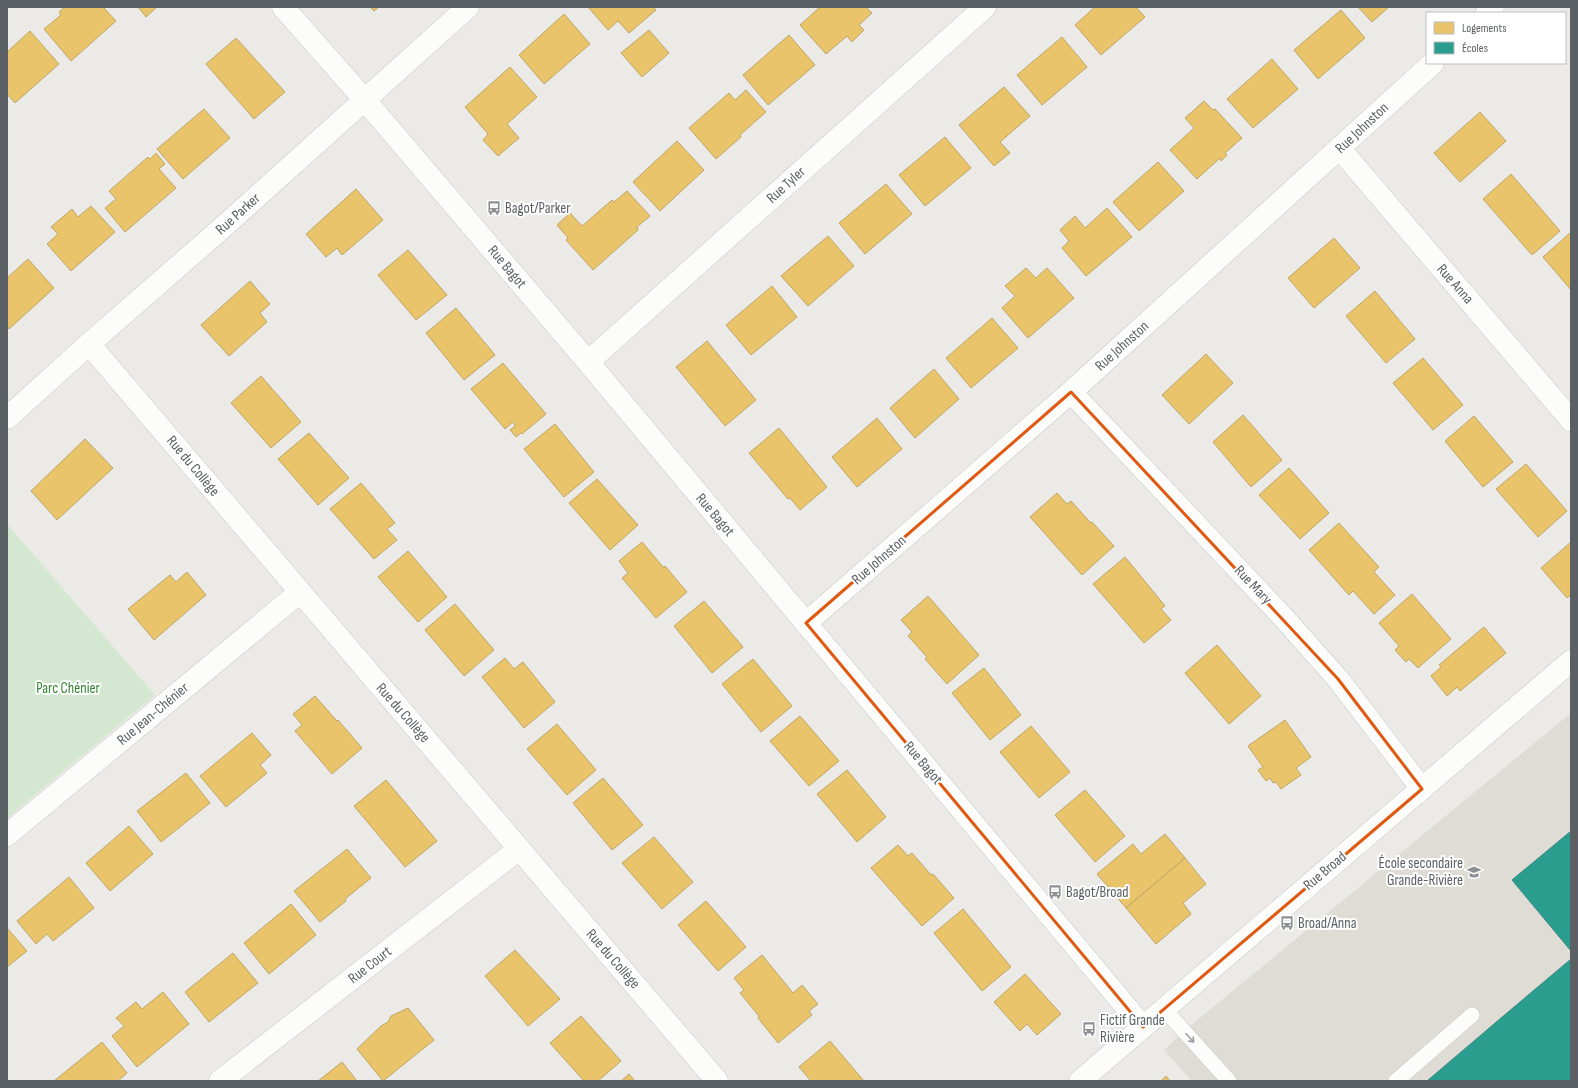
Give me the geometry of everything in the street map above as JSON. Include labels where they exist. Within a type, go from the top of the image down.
[{"type":"street","name":"Rue Bagot","points":[[283,7],[364,99],[588,362],[1143,1027]]},
{"type":"street","name":"Rue Parker","points":[[7,418],[222,228],[468,7]]},
{"type":"street","name":"Rue Tyler","points":[[588,362],[985,7]]},
{"type":"street","name":"Rue Johnston","points":[[806,623],[1071,392],[1432,64]]},
{"type":"street","name":"Rue Anna","points":[[1340,149],[1571,420]]},
{"type":"street","name":"Rue du Collège","points":[[89,344],[717,1081]]},
{"type":"street","name":"Rue Mary","points":[[1071,392],[1284,617],[1333,673],[1422,789]]},
{"type":"street","name":"Rue Jean-Chénier","points":[[7,835],[300,592]]},
{"type":"street","name":"Rue Broad","points":[[1080,1081],[1571,661]]},
{"type":"street","name":"Rue Court","points":[[229,1078],[519,849]]},
{"type":"lane","points":[[1164,1009],[1229,1081]]},
{"type":"lane","points":[[1396,1081],[1472,1015]]},
{"type":"highlighted area","points":[[1071,392],[1338,679],[1422,789],[1143,1027],[806,623]]},
{"type":"shaded area","name":"École secondaire Grande-Rivière","points":[[1571,713],[1571,1081],[1192,1081],[1164,1050],[1184,1031]]},
{"type":"green space","name":"Parc Chénier","points":[[7,524],[155,695],[7,818]]},
{"type":"building: Logements","points":[[65,7],[103,7],[116,21],[71,61],[44,29],[61,15],[59,12]]},
{"type":"building: Logements","points":[[138,7],[157,7],[146,17]]},
{"type":"building: Logements","points":[[370,7],[379,7],[374,11]]},
{"type":"building: Logements","points":[[588,7],[653,7],[656,10],[629,33],[618,21],[608,30]]},
{"type":"building: Logements","points":[[820,7],[866,7],[872,13],[859,25],[864,30],[852,42],[847,36],[826,54],[800,25]]},
{"type":"building: Logements","points":[[1095,7],[1136,7],[1145,17],[1101,55],[1075,25]]},
{"type":"building: Logements","points":[[1358,7],[1389,7],[1372,22]]},
{"type":"building: Logements","points":[[1341,10],[1365,38],[1318,79],[1294,50]]},
{"type":"building: Logements","points":[[564,14],[590,44],[544,84],[519,55]]},
{"type":"building: Logements","points":[[649,30],[669,53],[642,77],[621,53]]},
{"type":"building: Logements","points":[[30,31],[59,64],[15,103],[7,94],[7,52]]},
{"type":"building: Logements","points":[[789,35],[815,65],[768,105],[743,75]]},
{"type":"building: Logements","points":[[1062,37],[1087,67],[1042,105],[1017,75]]},
{"type":"building: Logements","points":[[236,38],[285,92],[254,119],[206,64]]},
{"type":"building: Logements","points":[[1272,59],[1298,89],[1253,128],[1227,99]]},
{"type":"building: Logements","points":[[510,67],[537,97],[507,124],[519,138],[498,156],[483,140],[488,134],[465,107]]},
{"type":"building: Logements","points":[[1004,87],[1030,116],[1000,142],[1010,153],[994,166],[959,125]]},
{"type":"building: Logements","points":[[746,90],[766,112],[716,159],[689,128],[729,93],[735,100]]},
{"type":"building: Logements","points":[[1204,101],[1213,110],[1215,109],[1242,138],[1225,153],[1227,155],[1221,161],[1220,158],[1197,179],[1170,150],[1194,128],[1185,118]]},
{"type":"building: Logements","points":[[204,109],[230,138],[183,179],[157,149]]},
{"type":"building: Logements","points":[[1480,112],[1506,141],[1460,182],[1434,153]]},
{"type":"building: Logements","points":[[945,137],[971,168],[925,206],[899,175]]},
{"type":"building: Logements","points":[[677,141],[704,170],[660,211],[633,182]]},
{"type":"building: Logements","points":[[156,153],[165,164],[159,169],[176,188],[125,232],[105,208],[116,199],[109,191],[148,157],[150,159]]},
{"type":"building: Logements","points":[[1158,162],[1184,191],[1139,231],[1113,202]]},
{"type":"building: Logements","points":[[1511,174],[1560,231],[1532,255],[1483,199]]},
{"type":"building: Logements","points":[[886,184],[912,214],[865,254],[839,223]]},
{"type":"building: Logements","points":[[356,189],[383,220],[342,255],[337,248],[326,257],[306,234]]},
{"type":"building: Logements","points":[[627,191],[650,216],[637,227],[638,230],[593,270],[566,240],[568,238],[557,225],[570,213],[582,226],[612,200],[614,202]]},
{"type":"building: Logements","points":[[91,206],[115,232],[71,271],[47,244],[58,234],[51,227],[72,209],[78,217]]},
{"type":"building: Logements","points":[[1107,208],[1132,237],[1086,276],[1062,248],[1069,241],[1060,230],[1075,216],[1085,228]]},
{"type":"building: Logements","points":[[1571,232],[1571,290],[1543,257]]},
{"type":"building: Logements","points":[[828,236],[854,266],[808,306],[781,276]]},
{"type":"building: Logements","points":[[1334,238],[1360,268],[1314,308],[1288,278]]},
{"type":"building: Logements","points":[[408,250],[447,295],[416,320],[378,275]]},
{"type":"building: Logements","points":[[28,259],[54,288],[9,329],[7,326],[7,278]]},
{"type":"building: Logements","points":[[1026,268],[1036,278],[1047,268],[1074,298],[1028,338],[1002,308],[1015,296],[1005,286]]},
{"type":"building: Logements","points":[[250,281],[270,304],[260,313],[267,322],[229,356],[201,325]]},
{"type":"building: Logements","points":[[772,286],[797,317],[751,355],[726,325]]},
{"type":"building: Logements","points":[[1375,291],[1415,339],[1386,363],[1346,316]]},
{"type":"building: Logements","points":[[456,308],[495,355],[464,380],[426,333]]},
{"type":"building: Logements","points":[[992,318],[1018,348],[971,388],[946,358]]},
{"type":"building: Logements","points":[[707,341],[756,400],[725,426],[676,367]]},
{"type":"building: Logements","points":[[1206,354],[1233,383],[1189,424],[1162,395]]},
{"type":"building: Logements","points":[[1423,358],[1463,405],[1433,430],[1393,383]]},
{"type":"building: Logements","points":[[503,363],[546,414],[522,434],[521,433],[516,437],[510,430],[515,426],[513,422],[505,429],[471,389]]},
{"type":"building: Logements","points":[[934,369],[959,399],[915,438],[890,408]]},
{"type":"building: Logements","points":[[261,376],[301,422],[271,448],[231,403]]},
{"type":"building: Logements","points":[[1243,415],[1282,460],[1251,487],[1213,442]]},
{"type":"building: Logements","points":[[1474,416],[1513,462],[1483,487],[1445,441]]},
{"type":"building: Logements","points":[[877,418],[902,449],[857,487],[832,457]]},
{"type":"building: Logements","points":[[555,424],[594,472],[564,497],[524,449]]},
{"type":"building: Logements","points":[[779,428],[827,487],[800,510],[790,498],[788,499],[749,453]]},
{"type":"building: Logements","points":[[309,433],[349,478],[318,505],[278,459]]},
{"type":"building: Logements","points":[[85,439],[113,468],[57,520],[31,491]]},
{"type":"building: Logements","points":[[1526,464],[1567,511],[1538,537],[1496,489]]},
{"type":"building: Logements","points":[[1289,468],[1329,513],[1300,539],[1259,495]]},
{"type":"building: Logements","points":[[597,479],[638,525],[610,550],[569,503]]},
{"type":"building: Logements","points":[[361,483],[395,523],[387,529],[397,540],[374,559],[330,509]]},
{"type":"building: Logements","points":[[1057,493],[1067,504],[1071,501],[1114,546],[1082,575],[1030,517]]},
{"type":"building: Logements","points":[[1339,523],[1379,567],[1374,572],[1395,595],[1374,614],[1353,591],[1349,595],[1309,550]]},
{"type":"building: Logements","points":[[642,542],[687,592],[656,618],[622,578],[628,573],[619,561]]},
{"type":"building: Logements","points":[[1571,542],[1571,595],[1567,598],[1541,568]]},
{"type":"building: Logements","points":[[408,551],[447,597],[418,622],[378,577]]},
{"type":"building: Logements","points":[[1125,557],[1165,606],[1161,609],[1171,620],[1144,643],[1093,584]]},
{"type":"building: Logements","points":[[187,572],[206,595],[154,640],[128,609],[170,575],[176,582]]},
{"type":"building: Logements","points":[[1412,594],[1451,639],[1418,668],[1409,659],[1406,662],[1395,650],[1399,646],[1379,623]]},
{"type":"building: Logements","points":[[928,596],[979,655],[947,684],[925,659],[927,657],[908,636],[912,632],[901,620]]},
{"type":"building: Logements","points":[[704,601],[743,647],[712,673],[674,626]]},
{"type":"building: Logements","points":[[455,604],[494,650],[464,676],[425,630]]},
{"type":"building: Logements","points":[[1484,627],[1506,653],[1460,691],[1457,687],[1447,696],[1431,676],[1441,667],[1439,665]]},
{"type":"building: Logements","points":[[1217,645],[1261,696],[1229,724],[1185,673]]},
{"type":"building: Logements","points":[[505,658],[514,669],[523,662],[555,702],[524,728],[482,677]]},
{"type":"building: Logements","points":[[753,659],[792,706],[761,732],[722,684]]},
{"type":"building: Logements","points":[[984,668],[1021,715],[990,740],[952,693]]},
{"type":"building: Logements","points":[[315,696],[362,748],[332,774],[295,731],[302,725],[293,714]]},
{"type":"building: Logements","points":[[800,716],[839,761],[809,786],[770,741]]},
{"type":"building: Logements","points":[[1285,720],[1311,757],[1296,768],[1301,775],[1281,789],[1276,782],[1273,783],[1270,778],[1266,781],[1258,770],[1263,767],[1248,746]]},
{"type":"building: Logements","points":[[557,724],[596,770],[567,795],[527,749]]},
{"type":"building: Logements","points":[[1031,726],[1070,772],[1039,798],[1000,752]]},
{"type":"building: Logements","points":[[252,733],[271,755],[260,765],[267,773],[226,807],[200,776]]},
{"type":"building: Logements","points":[[847,770],[886,817],[857,842],[817,794]]},
{"type":"building: Logements","points":[[186,773],[210,803],[161,842],[137,811]]},
{"type":"building: Logements","points":[[603,778],[643,825],[612,850],[573,803]]},
{"type":"building: Logements","points":[[386,780],[437,841],[405,867],[354,806]]},
{"type":"building: Logements","points":[[1085,790],[1125,836],[1095,862],[1055,815]]},
{"type":"building: Logements","points":[[129,826],[153,854],[110,891],[86,863]]},
{"type":"building: Logements","points":[[1165,834],[1185,858],[1126,908],[1097,874],[1133,844],[1141,854]]},
{"type":"building: Logements","points":[[654,837],[693,882],[662,909],[622,863]]},
{"type":"building: Logements","points":[[898,845],[908,856],[912,853],[954,898],[922,926],[871,868]]},
{"type":"building: Logements","points":[[347,849],[371,878],[320,922],[294,891]]},
{"type":"building: Logements","points":[[1185,858],[1206,884],[1183,903],[1191,914],[1156,944],[1126,908]]},
{"type":"building: Logements","points":[[69,877],[94,908],[53,941],[47,934],[36,944],[17,921]]},
{"type":"building: Logements","points":[[706,901],[746,947],[718,971],[678,925]]},
{"type":"building: Logements","points":[[291,904],[316,935],[269,974],[244,943]]},
{"type":"building: Logements","points":[[963,909],[1011,967],[982,991],[934,933]]},
{"type":"building: Logements","points":[[7,928],[27,951],[7,967]]},
{"type":"building: Logements","points":[[515,950],[560,999],[528,1026],[485,976]]},
{"type":"building: Logements","points":[[233,953],[258,983],[209,1022],[185,992]]},
{"type":"building: Logements","points":[[762,955],[793,993],[802,985],[818,1004],[809,1011],[812,1015],[778,1043],[758,1018],[759,1016],[740,993],[744,990],[734,978]]},
{"type":"building: Logements","points":[[1025,974],[1061,1014],[1037,1035],[1027,1024],[1020,1031],[994,1002]]},
{"type":"building: Logements","points":[[163,992],[189,1024],[137,1067],[112,1036],[124,1026],[116,1018],[136,1002],[142,1009]]},
{"type":"building: Logements","points":[[408,1008],[434,1040],[383,1081],[357,1049],[381,1026],[388,1022],[391,1016]]},
{"type":"building: Logements","points":[[581,1016],[621,1061],[598,1081],[584,1081],[550,1043]]},
{"type":"building: Logements","points":[[830,1041],[864,1081],[811,1081],[799,1067]]},
{"type":"building: Logements","points":[[102,1042],[127,1073],[118,1081],[54,1081]]},
{"type":"building: Logements","points":[[342,1062],[357,1081],[318,1081]]},
{"type":"building: Logements","points":[[629,1074],[635,1081],[621,1081]]},
{"type":"building: Logements","points":[[1166,1076],[1170,1081],[1161,1081]]},
{"type":"building: Écoles","points":[[1571,831],[1571,951],[1512,880]]},
{"type":"building: Écoles","points":[[1571,959],[1571,1081],[1427,1081],[1501,1018]]},
{"type":"place","name":"Bagot/Parker","points":[[494,208]]},
{"type":"place","name":"École secondaire Grande-Rivière","points":[[1474,872]]},
{"type":"place","name":"Bagot/Broad","points":[[1055,892]]},
{"type":"place","name":"Broad/Anna","points":[[1287,923]]},
{"type":"place","name":"Fictif Grande Rivière","points":[[1089,1029]]}]
